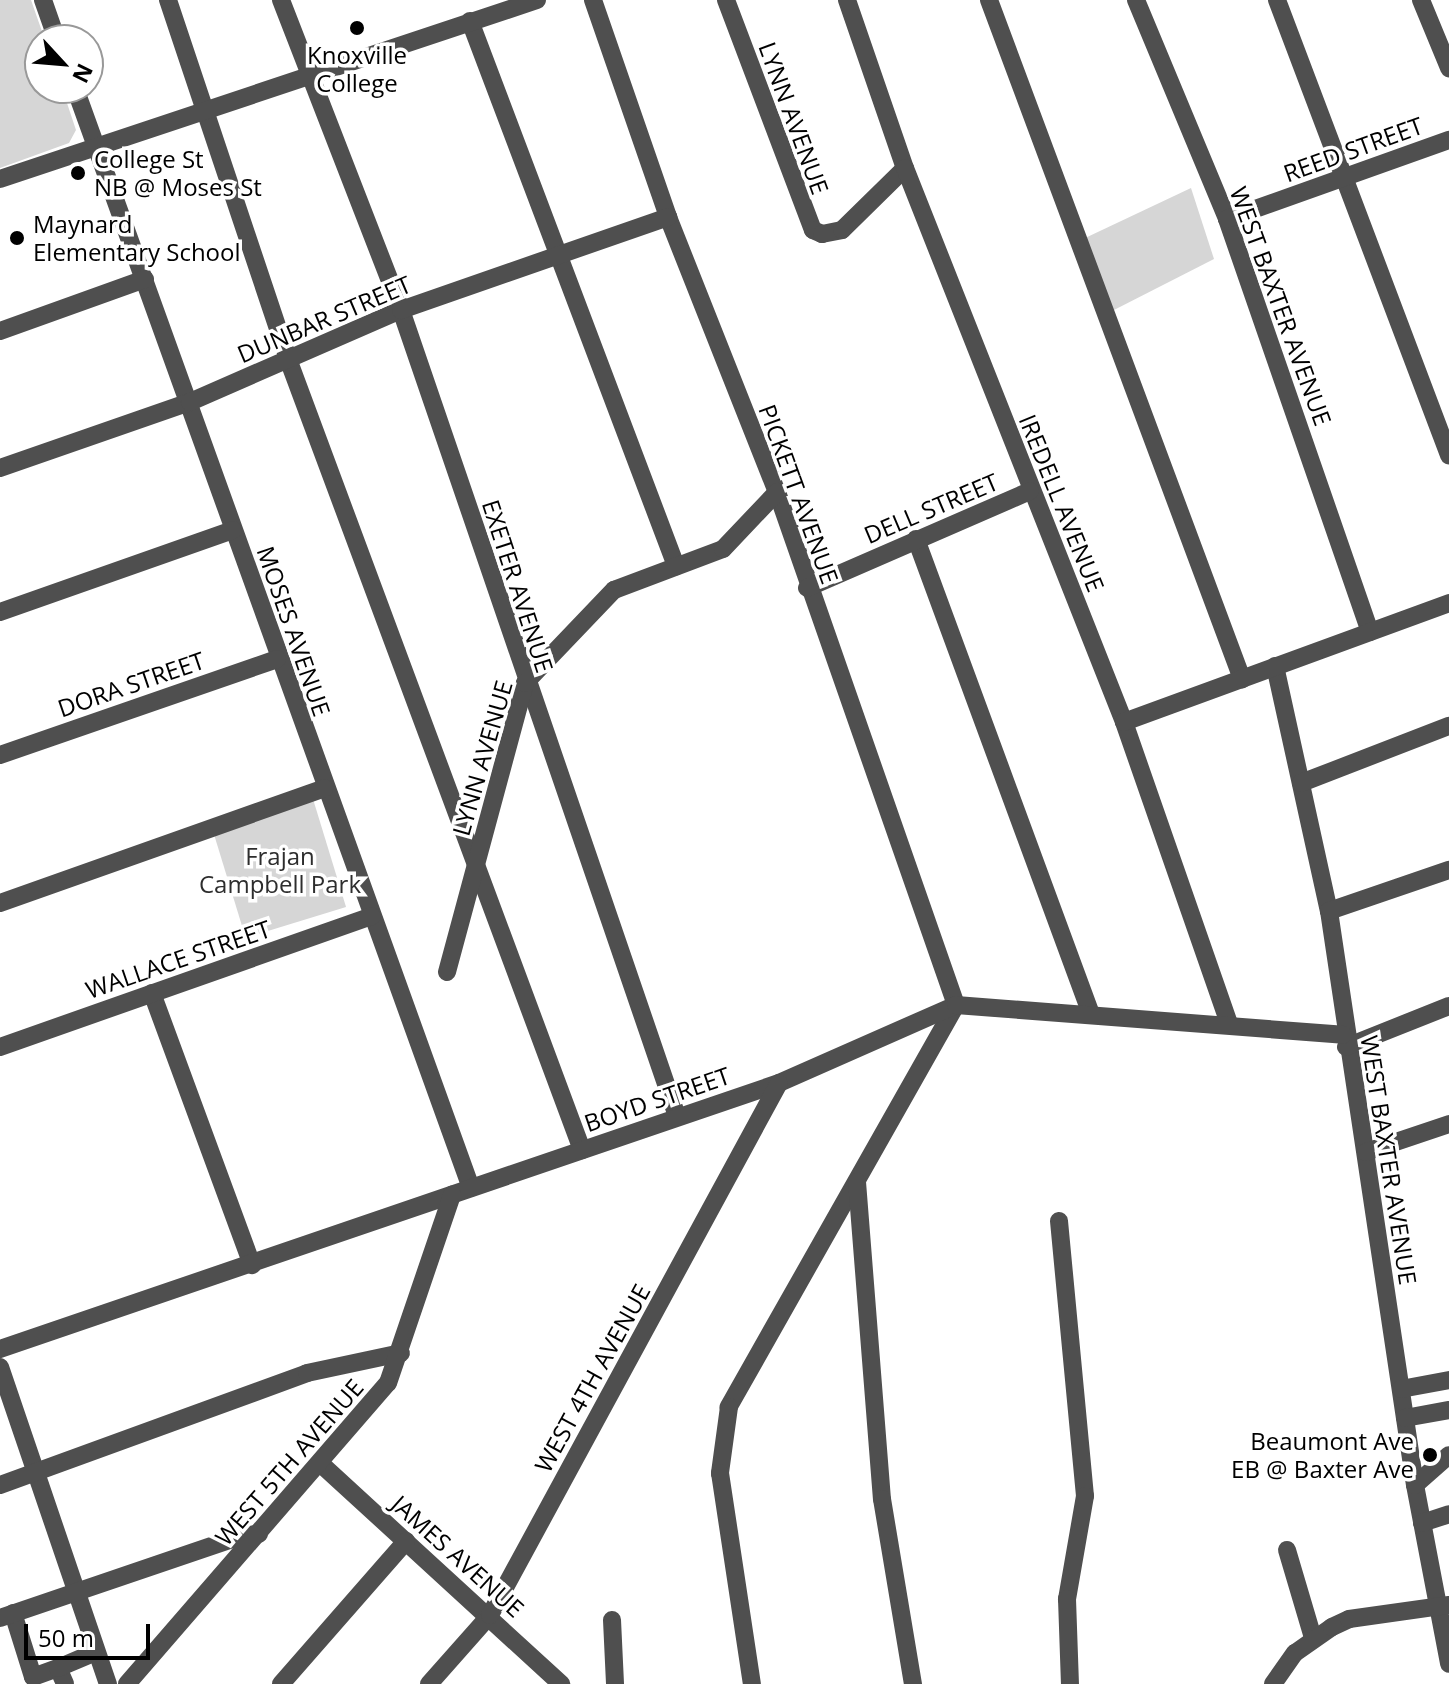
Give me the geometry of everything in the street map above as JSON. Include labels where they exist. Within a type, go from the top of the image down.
[{"type":"street","points":[[43,0],[51,24]]},
{"type":"street","points":[[168,0],[207,108],[288,359],[475,870],[582,1150]]},
{"type":"street","name":"EXETER AVENUE","points":[[281,0],[307,74],[401,310],[525,683],[677,1116]]},
{"type":"street","points":[[0,179],[307,74],[537,0]]},
{"type":"street","name":"PICKETT AVENUE","points":[[593,0],[668,217],[777,492],[807,588],[956,1005]]},
{"type":"street","name":"LYNN AVENUE","points":[[726,0],[813,230],[822,234],[842,230],[905,168]]},
{"type":"street","name":"IREDELL AVENUE","points":[[847,0],[905,168],[1030,491],[1124,722],[1229,1024]]},
{"type":"street","points":[[989,0],[1242,679]]},
{"type":"street","name":"WEST BAXTER AVENUE","points":[[1136,0],[1227,219],[1370,632]]},
{"type":"street","points":[[1277,0],[1449,456]]},
{"type":"street","points":[[1421,0],[1449,68]]},
{"type":"street","points":[[470,21],[676,566]]},
{"type":"street","name":"MOSES AVENUE","points":[[81,104],[190,402],[277,659],[471,1188]]},
{"type":"street","name":"REED STREET","points":[[1227,219],[1449,140]]},
{"type":"street","name":"DUNBAR STREET","points":[[0,468],[190,402],[401,310],[668,217]]},
{"type":"street","points":[[0,331],[145,279]]},
{"type":"street","name":"DELL STREET","points":[[807,588],[1030,491]]},
{"type":"street","name":"LYNN AVENUE","points":[[447,972],[525,683],[614,590],[723,549],[777,492]]},
{"type":"street","points":[[0,612],[233,530]]},
{"type":"street","points":[[916,539],[1091,1014]]},
{"type":"street","points":[[1124,722],[1449,603]]},
{"type":"street","name":"DORA STREET","points":[[0,755],[277,659]]},
{"type":"street","name":"WEST BAXTER AVENUE","points":[[1275,666],[1329,911],[1344,1041],[1366,1152],[1415,1485],[1422,1523],[1441,1568],[1449,1664]]},
{"type":"street","points":[[1301,783],[1449,726]]},
{"type":"street","points":[[0,903],[324,788]]},
{"type":"street","points":[[1329,911],[1449,870]]},
{"type":"street","name":"WALLACE STREET","points":[[0,1047],[372,916]]},
{"type":"street","points":[[152,993],[252,1265]]},
{"type":"street","points":[[752,1684],[720,1473],[729,1407],[956,1005]]},
{"type":"street","name":"BOYD STREET","points":[[0,1349],[779,1083],[956,1005],[1229,1024],[1344,1041]]},
{"type":"street","points":[[1344,1041],[1449,1006]]},
{"type":"street","name":"WEST 4TH AVENUE","points":[[429,1684],[490,1615],[779,1083]]},
{"type":"street","points":[[1366,1152],[1449,1124]]},
{"type":"street","points":[[857,1182],[882,1499],[913,1684]]},
{"type":"street","name":"WEST 5TH AVENUE","points":[[127,1684],[321,1464],[388,1383],[401,1353],[452,1195]]},
{"type":"street","points":[[1059,1221],[1085,1496],[1067,1599],[1070,1684]]},
{"type":"street","points":[[0,1485],[307,1373],[401,1353]]},
{"type":"street","points":[[0,1367],[93,1653],[108,1684]]},
{"type":"street","points":[[1401,1389],[1449,1380]]},
{"type":"street","points":[[1405,1418],[1441,1411],[1429,1384]]},
{"type":"street","points":[[1415,1485],[1449,1455]]},
{"type":"street","name":"JAMES AVENUE","points":[[321,1464],[490,1615],[561,1684]]},
{"type":"street","points":[[1422,1523],[1449,1514]]},
{"type":"street","points":[[93,1653],[61,1676],[33,1677],[6,1616],[244,1535],[259,1534]]},
{"type":"street","points":[[281,1684],[406,1541]]},
{"type":"street","points":[[1287,1550],[1313,1638]]},
{"type":"street","points":[[1273,1684],[1295,1653],[1313,1638],[1349,1619],[1444,1605]]},
{"type":"street","points":[[612,1620],[615,1684]]},
{"type":"green space","points":[[0,0],[31,0],[39,24],[24,24],[24,104],[67,104],[76,130],[69,143],[0,168]]},
{"type":"green space","points":[[1191,188],[1214,259],[1112,311],[1083,239]]},
{"type":"green space","name":"Frajan Campbell Park","points":[[313,799],[346,907],[246,938],[213,830]]},
{"type":"place","name":"Knoxville College","points":[[357,28]]},
{"type":"place","name":"College St NB @ Moses St","points":[[78,173]]},
{"type":"place","name":"Maynard Elementary School","points":[[17,238]]},
{"type":"place","name":"Beaumont Ave EB @ Baxter Ave","points":[[1430,1455]]}]
